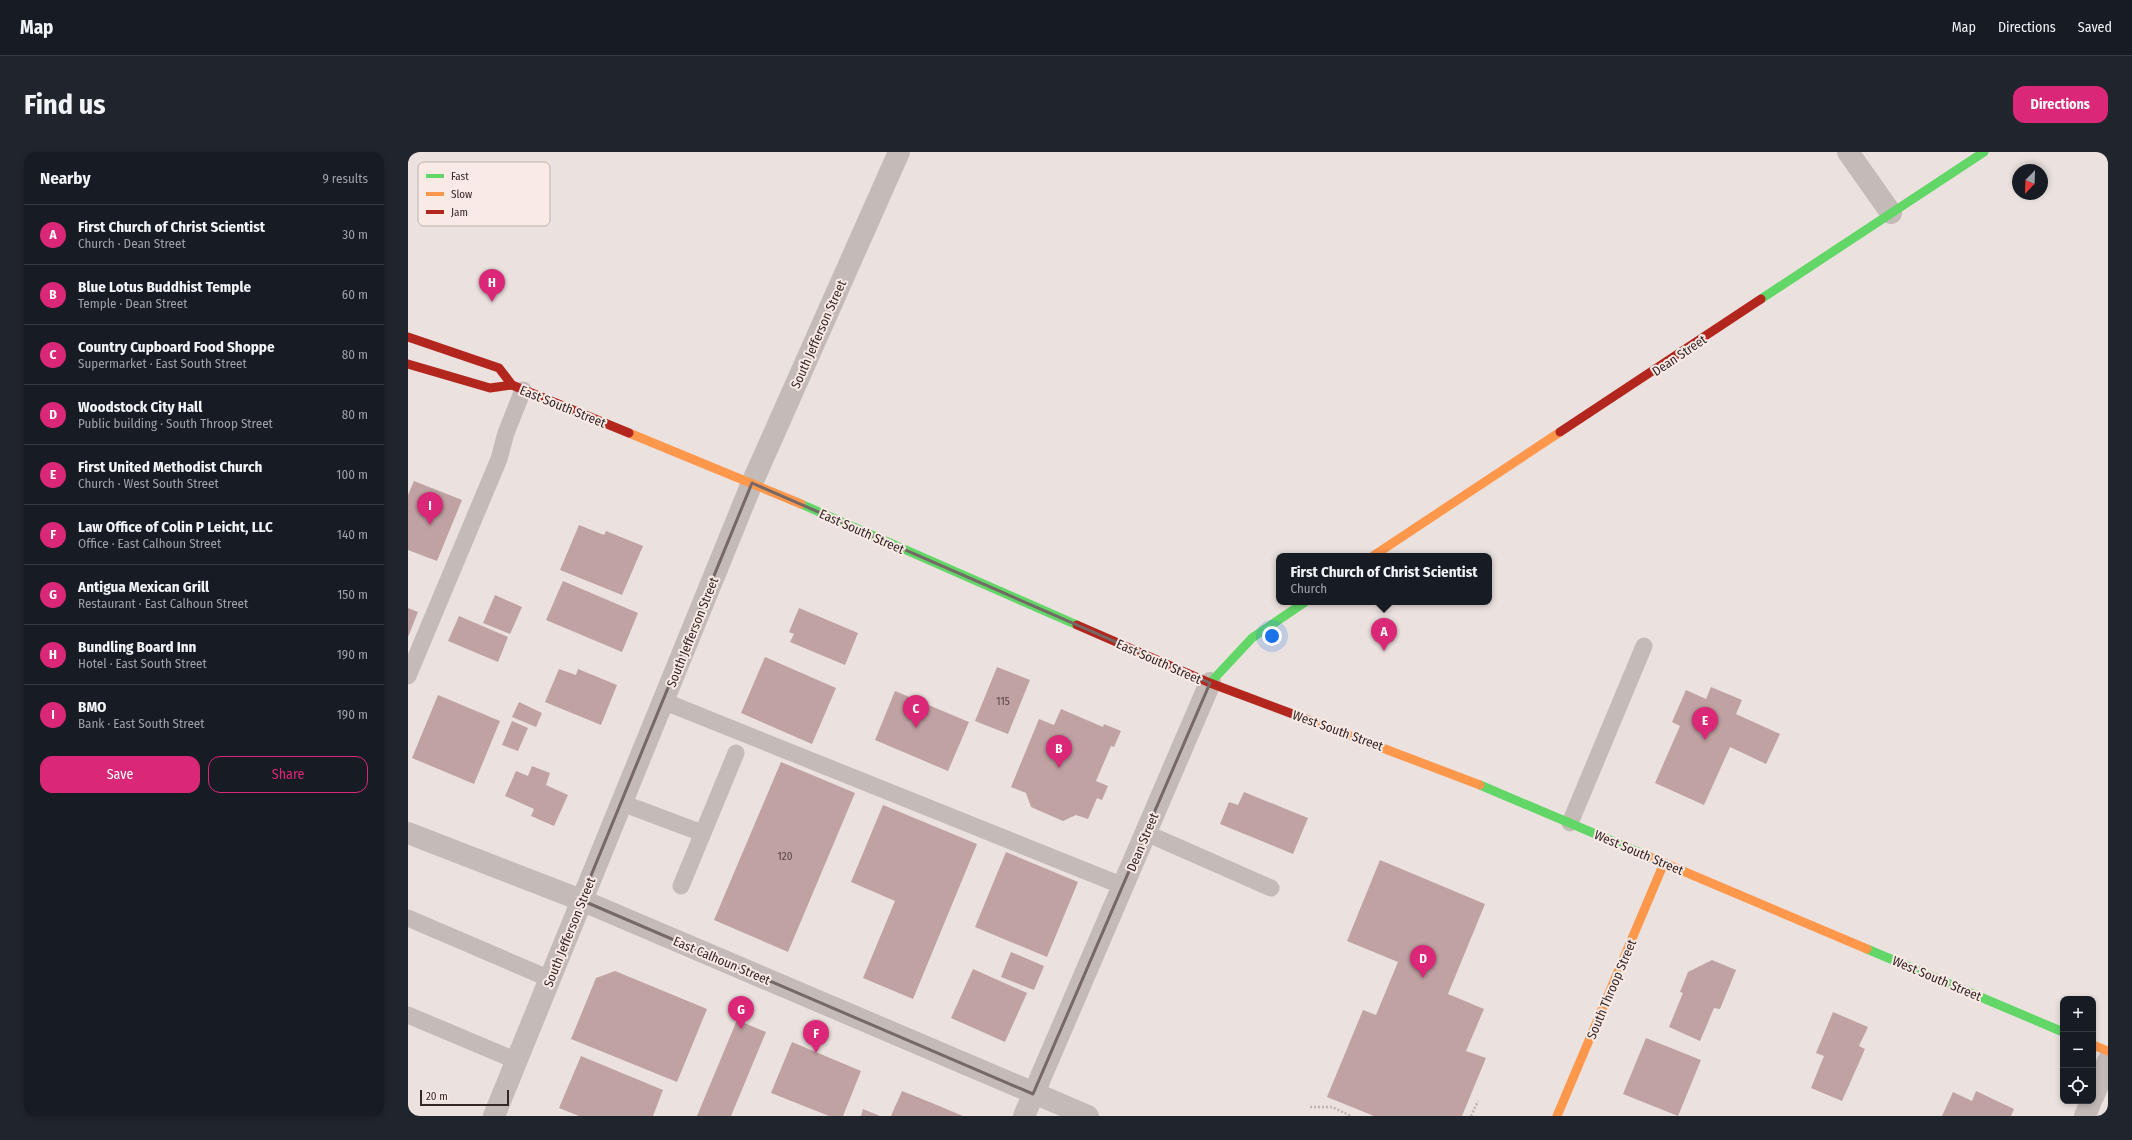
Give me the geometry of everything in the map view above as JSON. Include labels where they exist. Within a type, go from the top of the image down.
[{"type":"street","name":"South Jefferson Street","points":[[494,1116],[752,483],[899,152]]},
{"type":"street","points":[[1848,152],[1891,213]]},
{"type":"street","name":"Dean Street","points":[[1378,553],[1984,152]]},
{"type":"street","name":"East South Street","points":[[408,336],[498,368],[517,388]]},
{"type":"street","name":"East South Street","points":[[408,364],[490,388],[517,388],[752,483],[1210,683]]},
{"type":"street","name":"Dean Street","points":[[1024,1116],[1210,683],[1252,638],[1301,605]]},
{"type":"street","name":"West South Street","points":[[1210,683],[1450,772],[2060,1031]]},
{"type":"street","name":"East Calhoun Street","points":[[408,833],[581,900],[1033,1094],[1088,1116]]},
{"type":"street","name":"South Throop Street","points":[[1557,1116],[1664,863]]},
{"type":"street","points":[[2096,1046],[2108,1051]]},
{"type":"street","points":[[2096,1090],[2108,1062]]},
{"type":"street","points":[[2085,1116],[2091,1104]]},
{"type":"lane","points":[[408,676],[500,460],[517,388]]},
{"type":"lane","points":[[1570,822],[1644,646]]},
{"type":"lane","points":[[663,701],[1123,886]]},
{"type":"lane","points":[[681,886],[736,753]]},
{"type":"lane","points":[[622,803],[702,833]]},
{"type":"lane","points":[[1146,833],[1271,888]]},
{"type":"lane","points":[[408,918],[550,979]]},
{"type":"lane","points":[[408,1015],[516,1061]]},
{"type":"path","points":[[1471,1116],[1478,1101]]},
{"type":"path","points":[[1310,1107],[1332,1107],[1351,1116]]},
{"type":"highlighted area","points":[[752,483],[1210,683],[1033,1094],[581,900]]},
{"type":"building","points":[[414,481],[462,500],[437,561],[408,550],[408,495]]},
{"type":"building","points":[[579,525],[604,535],[606,531],[643,546],[622,595],[560,570]]},
{"type":"building","points":[[563,581],[638,613],[622,652],[546,620]]},
{"type":"building","points":[[495,595],[522,607],[510,634],[483,623]]},
{"type":"building","points":[[408,608],[418,612],[408,637]]},
{"type":"building","points":[[799,608],[858,633],[845,665],[790,642],[794,634],[789,632]]},
{"type":"building","points":[[459,616],[508,637],[498,662],[448,641]]},
{"type":"building","points":[[765,657],[836,688],[812,744],[741,713]]},
{"type":"building","points":[[997,667],[1030,680],[1008,734],[975,721]]},
{"type":"building","points":[[559,669],[576,675],[578,669],[617,685],[601,725],[545,702]]},
{"type":"building","points":[[1711,687],[1742,700],[1736,714],[1780,734],[1766,764],[1730,747],[1704,805],[1655,783],[1680,726],[1672,722],[1686,690],[1706,699]]},
{"type":"building","points":[[895,691],[969,722],[948,771],[875,740]]},
{"type":"building","points":[[438,695],[500,721],[474,784],[412,758]]},
{"type":"building","points":[[519,702],[542,713],[536,727],[512,717]]},
{"type":"building","points":[[1061,709],[1103,727],[1104,724],[1121,731],[1114,747],[1111,746],[1096,781],[1108,786],[1102,800],[1097,798],[1088,819],[1076,815],[1063,821],[1031,807],[1026,793],[1011,787],[1039,719],[1054,725]]},
{"type":"building","points":[[512,721],[528,728],[518,751],[502,745]]},
{"type":"building","points":[[781,762],[855,793],[788,952],[714,920]]},
{"type":"building","points":[[532,766],[550,773],[546,785],[568,795],[554,826],[531,816],[534,809],[505,796],[516,771],[528,776]]},
{"type":"building","points":[[1244,792],[1308,818],[1293,854],[1220,824],[1229,802],[1238,805]]},
{"type":"building","points":[[883,805],[977,844],[913,999],[863,978],[895,901],[851,882]]},
{"type":"building","points":[[1006,852],[1078,882],[1047,957],[975,927]]},
{"type":"building","points":[[1380,860],[1485,904],[1448,994],[1484,1009],[1466,1051],[1486,1058],[1462,1116],[1374,1116],[1327,1097],[1363,1010],[1376,1015],[1398,962],[1347,941]]},
{"type":"building","points":[[1011,952],[1044,966],[1034,990],[1001,977]]},
{"type":"building","points":[[1712,960],[1736,970],[1720,1009],[1714,1008],[1700,1041],[1669,1027],[1683,993],[1680,992],[1688,972]]},
{"type":"building","points":[[973,969],[1027,993],[1005,1042],[951,1018]]},
{"type":"building","points":[[615,971],[707,1009],[677,1082],[571,1039],[596,978]]},
{"type":"building","points":[[1833,1012],[1868,1027],[1859,1046],[1865,1049],[1842,1101],[1811,1088],[1824,1056],[1816,1053]]},
{"type":"building","points":[[737,1020],[766,1032],[731,1116],[697,1116]]},
{"type":"building","points":[[1646,1038],[1701,1060],[1678,1116],[1623,1094]]},
{"type":"building","points":[[792,1042],[861,1071],[843,1116],[829,1116],[771,1093]]},
{"type":"building","points":[[581,1056],[663,1090],[653,1116],[579,1116],[559,1108]]},
{"type":"building","points":[[902,1091],[932,1103],[963,1116],[891,1116]]},
{"type":"building","points":[[1976,1091],[2014,1109],[2011,1116],[1942,1116],[1953,1092],[1972,1101]]},
{"type":"building","points":[[863,1109],[880,1116],[861,1116]]},
{"type":"traffic: fast","points":[[1761,299],[1984,152]]},
{"type":"traffic: fast","points":[[801,504],[1077,625]]},
{"type":"traffic: fast","points":[[1210,683],[1252,638],[1301,605]]},
{"type":"traffic: fast","points":[[1480,785],[1645,855]]},
{"type":"traffic: fast","points":[[1867,949],[2060,1031]]},
{"type":"traffic: slow","points":[[1378,553],[1560,432]]},
{"type":"traffic: slow","points":[[629,433],[801,504]]},
{"type":"traffic: slow","points":[[1306,719],[1480,785]]},
{"type":"traffic: slow","points":[[1645,855],[1867,949]]},
{"type":"traffic: slow","points":[[1557,1116],[1664,863]]},
{"type":"traffic: slow","points":[[2096,1046],[2108,1051]]},
{"type":"traffic: jam","points":[[1560,432],[1761,299]]},
{"type":"traffic: jam","points":[[408,337],[499,368],[512,385]]},
{"type":"traffic: jam","points":[[408,364],[490,388],[512,385],[629,433]]},
{"type":"traffic: jam","points":[[1077,625],[1210,683],[1306,719]]},
{"type":"place","name":"Bundling Board Inn","points":[[492,302]]},
{"type":"place","name":"BMO","points":[[430,525]]},
{"type":"place","name":"First Church of Christ Scientist","points":[[1384,651]]},
{"type":"place","name":"Country Cupboard Food Shoppe","points":[[916,728]]},
{"type":"place","name":"First United Methodist Church","points":[[1705,740]]},
{"type":"place","name":"Blue Lotus Buddhist Temple","points":[[1059,768]]},
{"type":"place","name":"Woodstock City Hall","points":[[1423,978]]},
{"type":"place","name":"Antigua Mexican Grill","points":[[741,1029]]},
{"type":"place","name":"Law Office of Colin P Leicht, LLC","points":[[816,1053]]}]
